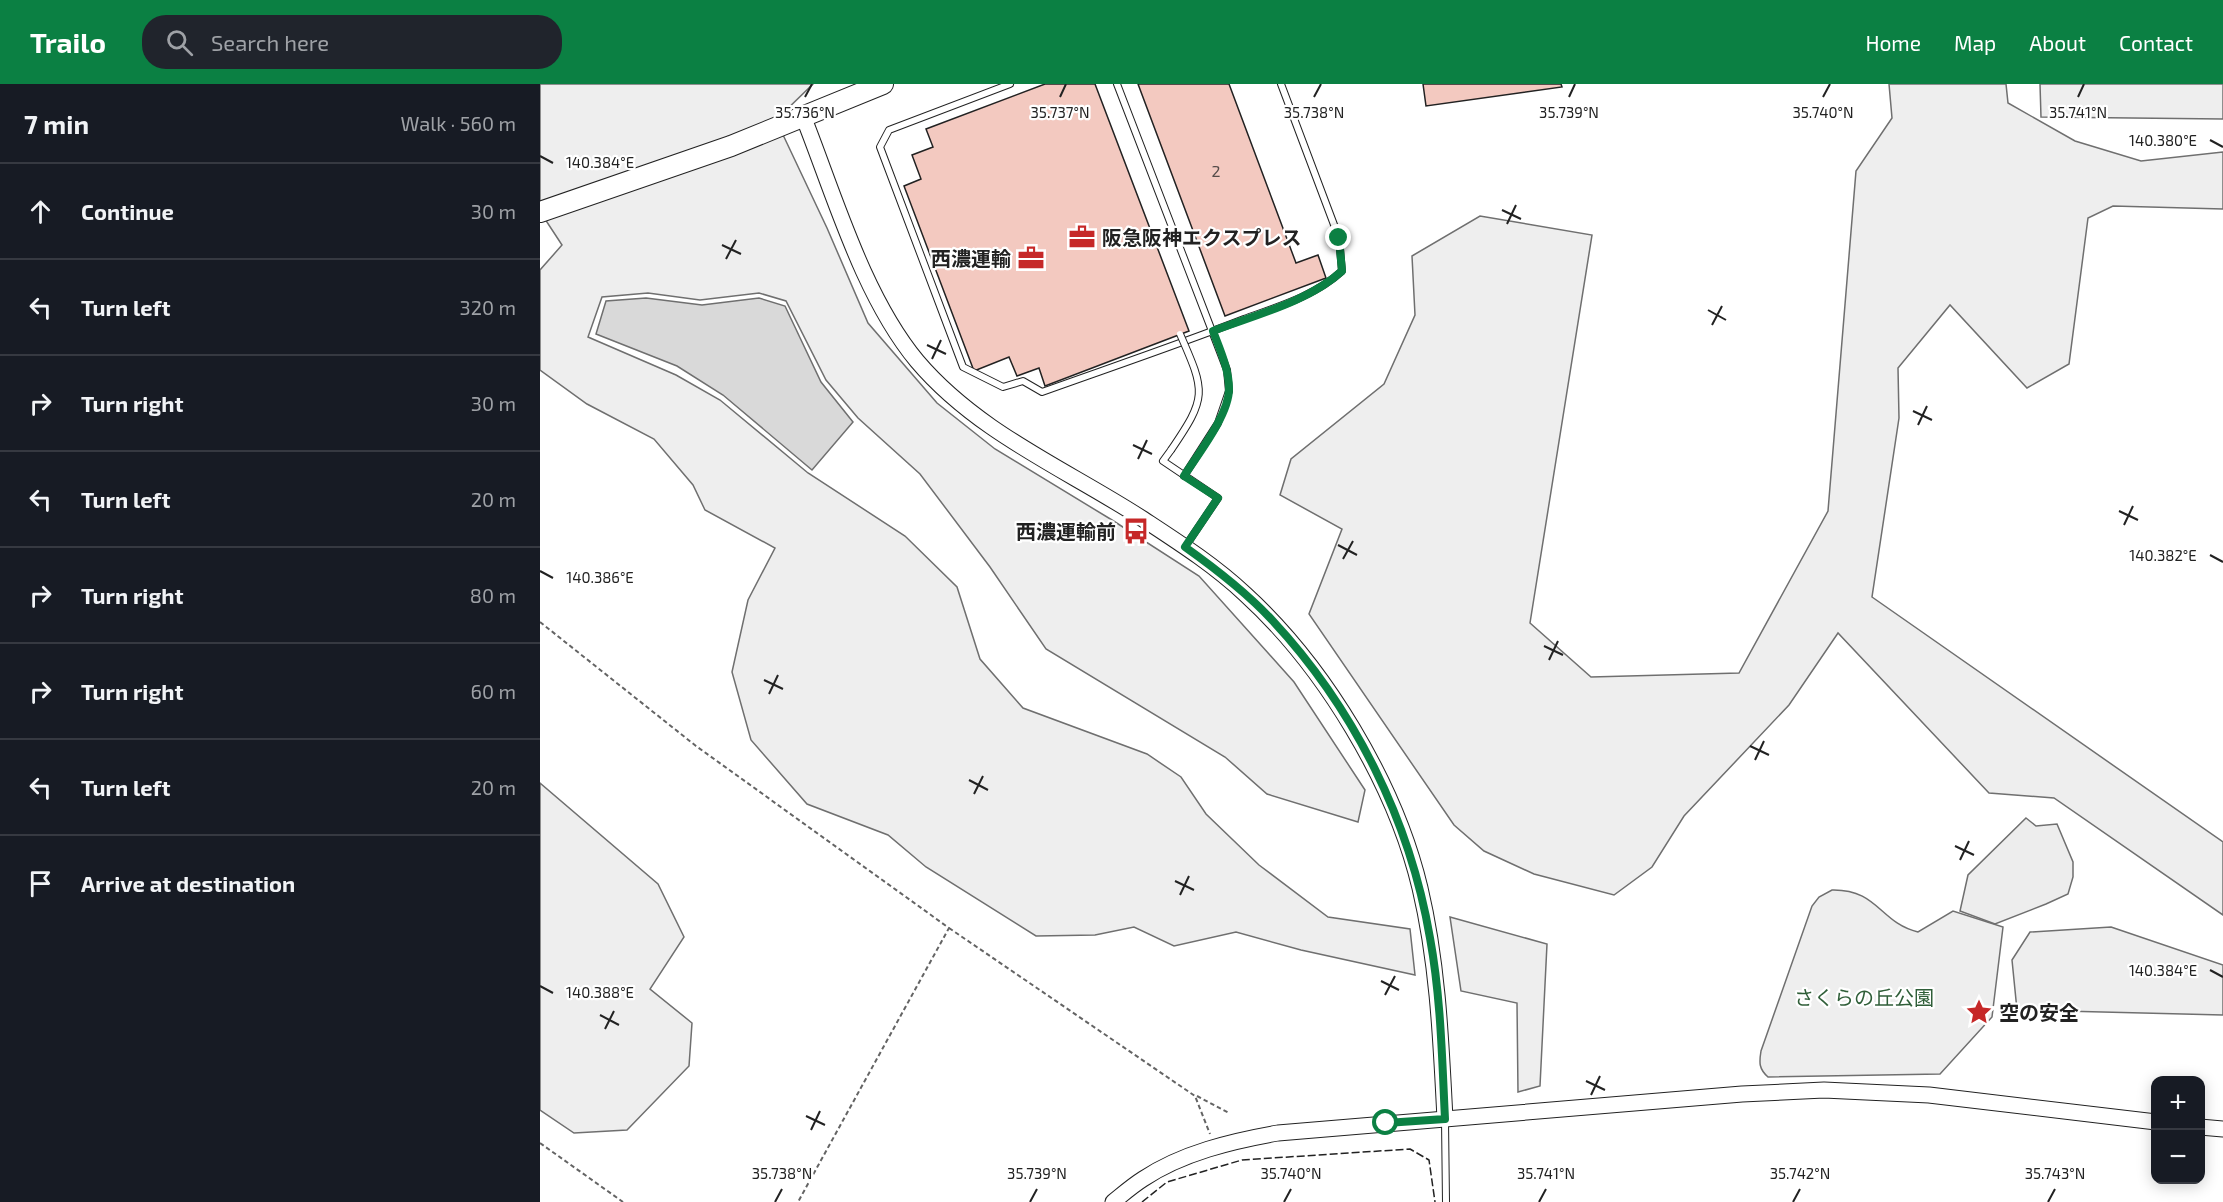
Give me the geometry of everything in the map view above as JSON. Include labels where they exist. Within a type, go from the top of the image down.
[{"type":"main road","points":[[540,212],[731,146],[883,84]]},
{"type":"street","points":[[803,116],[871,287],[894,329],[916,359],[961,405],[994,429],[1132,512],[1185,547],[1244,593],[1273,621],[1347,717],[1387,793],[1406,840],[1420,886],[1438,993],[1445,1119]]},
{"type":"street","points":[[1113,1202],[1143,1179],[1180,1160],[1217,1147],[1278,1133],[1742,1094],[1824,1090],[1929,1095],[2151,1121]]},
{"type":"street","points":[[2205,1127],[2223,1128]]},
{"type":"lane","points":[[1010,84],[889,130],[880,147],[963,367],[1003,387],[1023,381],[1042,392],[1293,300],[1330,282],[1342,271],[1339,238],[1281,84]]},
{"type":"lane","points":[[1117,84],[1227,370],[1229,392],[1218,423],[1184,476]]},
{"type":"lane","points":[[1180,334],[1197,371],[1200,399],[1193,417],[1163,461],[1218,498],[1185,547]]},
{"type":"lane","points":[[1445,1119],[1446,1202]]},
{"type":"path","points":[[540,622],[696,746],[950,928],[1195,1096],[1229,1113]]},
{"type":"path","points":[[798,1202],[950,928]]},
{"type":"path","points":[[1195,1096],[1217,1147]]},
{"type":"path","points":[[540,1143],[623,1202]]},
{"type":"green space","points":[[540,84],[813,84],[776,120],[827,228],[868,323],[937,403],[995,449],[1199,576],[1294,682],[1365,790],[1358,822],[1267,794],[1225,757],[1046,649],[990,567],[920,474],[858,418],[826,380],[786,301],[759,293],[700,300],[648,293],[602,297],[588,337],[676,375],[720,400],[808,473],[905,536],[957,587],[980,659],[1023,708],[1147,754],[1181,777],[1206,814],[1259,865],[1328,917],[1410,929],[1415,975],[1301,950],[1236,932],[1174,946],[1134,927],[1095,935],[1036,936],[926,867],[888,835],[807,804],[751,740],[732,672],[748,600],[775,548],[705,510],[693,485],[654,439],[587,404],[540,370],[540,270],[562,245],[545,219],[540,219]]},
{"type":"green space","points":[[1889,84],[2006,84],[2008,103],[2075,141],[2141,161],[2223,152],[2223,209],[2113,206],[2088,218],[2069,364],[2027,388],[1950,305],[1898,368],[1899,418],[1872,597],[2223,842],[2223,915],[2054,798],[1989,793],[1838,633],[1789,705],[1684,816],[1652,867],[1614,895],[1534,874],[1484,851],[1454,825],[1309,614],[1342,529],[1280,495],[1291,459],[1384,384],[1415,315],[1412,256],[1480,216],[1592,235],[1530,623],[1591,677],[1739,673],[1828,511],[1856,171],[1892,118]]},
{"type":"green space","points":[[2040,84],[2223,84],[2223,119],[2041,117]]},
{"type":"green space","points":[[540,783],[658,884],[684,937],[650,989],[692,1023],[689,1066],[627,1130],[574,1133],[540,1110]]},
{"type":"green space","name":"さくらの丘公園","points":[[1832,890],[1860,895],[1895,922],[1918,932],[1953,911],[2003,927],[1992,1017],[1940,1074],[1768,1077],[1761,1068],[1761,1051],[1812,906],[1819,897]]},
{"type":"green space","points":[[1450,917],[1547,944],[1540,1086],[1518,1092],[1517,1003],[1461,991]]},
{"type":"green space","points":[[2111,927],[2223,965],[2223,1015],[2017,1010],[2012,960],[2030,932]]},
{"type":"shaded area","points":[[646,298],[702,305],[759,298],[785,306],[821,382],[853,422],[812,470],[723,395],[677,366],[596,334],[606,301]]},
{"type":"shaded area","points":[[2026,818],[2036,826],[2057,824],[2073,862],[2073,877],[2068,894],[1995,924],[1960,911],[1968,875]]},
{"type":"building","points":[[1045,84],[1095,84],[1189,331],[1045,386],[1039,368],[1017,376],[1009,357],[974,371],[904,186],[921,179],[912,155],[933,147],[926,129]]},
{"type":"building","points":[[1138,84],[1229,84],[1296,263],[1318,255],[1326,278],[1225,316]]},
{"type":"building","points":[[1423,84],[1561,84],[1562,87],[1426,106]]},
{"type":"fence","points":[[1142,1202],[1167,1182],[1242,1160],[1410,1149],[1429,1160],[1435,1202]]},
{"type":"place","name":"阪急阪神エクスプレス","points":[[1082,237]]},
{"type":"place","name":"西濃運輸","points":[[1031,258]]},
{"type":"place","name":"西濃運輸前","points":[[1136,531]]},
{"type":"place","name":"空の安全","points":[[1979,1012]]},
{"type":"route","points":[[1339,238],[1342,271],[1330,282],[1293,300],[1213,331],[1227,370],[1229,392],[1218,423],[1184,476],[1218,498],[1185,547],[1212,566],[1273,621],[1320,680],[1347,717],[1365,750],[1387,793],[1406,840],[1420,886],[1438,993],[1445,1119],[1386,1123]]}]
